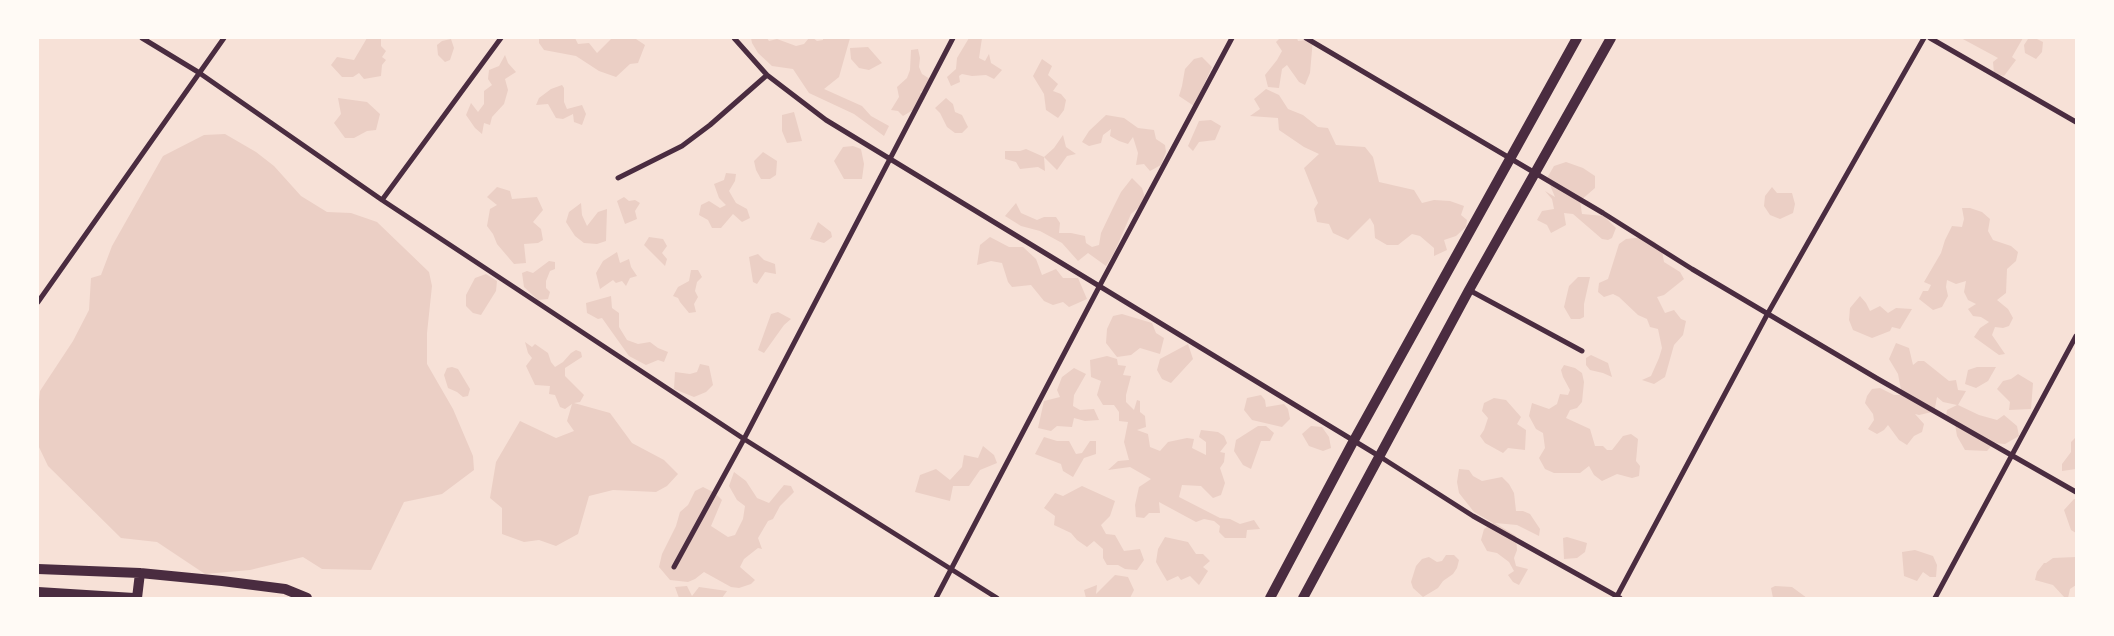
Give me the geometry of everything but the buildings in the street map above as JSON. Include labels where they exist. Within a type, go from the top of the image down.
[{"type":"main road","points":[[1270,598],[1353,442],[1576,38]]},
{"type":"main road","points":[[1303,598],[1469,290],[1612,38]]},
{"type":"main road","points":[[38,569],[140,573],[285,589],[307,598]]},
{"type":"main road","points":[[38,592],[136,598],[140,573]]},
{"type":"street","points":[[142,38],[198,72],[382,200],[744,439],[996,598]]},
{"type":"street","points":[[38,302],[198,72],[224,38]]},
{"type":"street","points":[[382,200],[501,38]]},
{"type":"street","points":[[734,38],[767,75],[826,120],[1353,442],[1379,456],[1473,516],[1618,598],[1768,313],[1924,38]]},
{"type":"street","points":[[674,567],[744,439],[953,38]]},
{"type":"street","points":[[936,598],[1232,38]]},
{"type":"street","points":[[1306,38],[1597,209],[1692,269],[2011,456],[2076,492]]},
{"type":"street","points":[[1930,38],[2076,122]]},
{"type":"street","points":[[618,178],[682,146],[710,126],[767,75]]},
{"type":"street","points":[[1469,290],[1582,351]]},
{"type":"street","points":[[1935,598],[2076,336]]},
{"type":"shaded area","points":[[367,38],[381,38],[381,46],[386,51],[382,57],[386,60],[382,65],[381,76],[364,79],[359,73],[353,77],[342,77],[331,65],[337,57],[354,60]]},
{"type":"shaded area","points":[[539,38],[575,38],[578,44],[589,43],[597,53],[612,38],[637,38],[645,45],[638,63],[630,64],[616,77],[599,71],[576,56],[544,50],[539,43]]},
{"type":"shaded area","points":[[751,38],[767,38],[769,41],[777,39],[796,46],[804,44],[809,38],[817,41],[823,40],[823,38],[850,38],[839,77],[824,89],[862,106],[871,116],[889,126],[884,136],[854,114],[809,93],[793,69],[772,66],[758,53]]},
{"type":"shaded area","points":[[969,38],[982,38],[979,58],[985,61],[989,54],[991,63],[1002,70],[994,79],[986,75],[972,76],[962,74],[959,76],[960,82],[951,86],[947,77],[956,69],[957,58]]},
{"type":"shaded area","points":[[1280,38],[1297,38],[1298,41],[1313,39],[1310,73],[1305,85],[1299,82],[1287,65],[1282,69],[1279,88],[1268,87],[1265,75],[1282,51],[1276,42]]},
{"type":"shaded area","points":[[1961,38],[2023,38],[2012,57],[2016,60],[2004,76],[1994,73],[1993,62],[1998,58]]},
{"type":"shaded area","points":[[2035,38],[2043,42],[2042,52],[2036,59],[2025,53],[2024,45],[2028,39]]},
{"type":"shaded area","points":[[451,39],[454,48],[450,60],[445,62],[438,55],[437,45],[442,41]]},
{"type":"shaded area","points":[[868,47],[882,63],[869,70],[859,68],[851,59],[850,48]]},
{"type":"shaded area","points":[[918,49],[919,67],[922,74],[930,79],[929,87],[920,92],[925,99],[916,104],[913,110],[903,116],[898,111],[891,110],[899,97],[897,87],[907,78],[910,70],[911,50]]},
{"type":"shaded area","points":[[505,55],[508,63],[516,72],[505,79],[508,90],[504,104],[492,117],[490,125],[484,123],[482,134],[466,115],[471,103],[478,112],[484,104],[484,91],[492,85],[488,79],[489,70],[499,66]]},
{"type":"shaded area","points":[[1202,57],[1212,67],[1194,106],[1179,96],[1185,69],[1194,59]]},
{"type":"shaded area","points":[[1042,59],[1052,66],[1048,75],[1058,84],[1053,91],[1061,94],[1066,100],[1064,110],[1058,118],[1046,110],[1044,94],[1033,76]]},
{"type":"shaded area","points":[[562,85],[564,88],[564,102],[567,109],[582,105],[586,114],[582,125],[574,122],[573,114],[563,119],[556,118],[548,104],[536,105],[539,98],[551,89]]},
{"type":"shaded area","points":[[1266,89],[1279,95],[1288,109],[1303,115],[1318,127],[1328,128],[1336,145],[1365,147],[1373,157],[1379,182],[1414,190],[1422,203],[1434,200],[1450,201],[1464,206],[1461,215],[1467,220],[1466,227],[1456,236],[1444,240],[1447,250],[1434,256],[1434,248],[1420,236],[1412,234],[1398,245],[1387,245],[1375,238],[1374,225],[1370,218],[1348,240],[1333,233],[1329,224],[1317,222],[1314,209],[1318,203],[1304,168],[1319,154],[1304,147],[1279,130],[1278,118],[1250,116],[1260,109],[1254,99]]},
{"type":"shaded area","points":[[338,98],[367,102],[380,114],[376,130],[367,131],[354,138],[345,138],[334,123],[341,114]]},
{"type":"shaded area","points":[[946,98],[953,104],[955,112],[962,115],[968,127],[962,133],[955,133],[947,127],[940,113],[935,108]]},
{"type":"shaded area","points":[[794,112],[802,141],[787,143],[782,131],[782,115]]},
{"type":"shaded area","points":[[1106,115],[1124,118],[1138,128],[1154,130],[1156,139],[1165,145],[1166,152],[1161,165],[1150,171],[1144,164],[1136,165],[1138,153],[1133,137],[1128,144],[1119,141],[1110,136],[1111,129],[1103,135],[1101,143],[1089,146],[1082,142],[1089,131]]},
{"type":"shaded area","points":[[1211,120],[1221,126],[1215,140],[1199,142],[1193,151],[1188,146],[1199,121]]},
{"type":"shaded area","points":[[225,134],[256,152],[274,166],[301,196],[327,212],[351,213],[377,222],[429,272],[432,286],[427,333],[427,364],[453,409],[473,456],[474,470],[442,494],[404,502],[371,570],[322,569],[303,557],[250,570],[205,574],[157,542],[121,538],[48,466],[38,445],[40,391],[73,341],[89,310],[91,278],[101,275],[112,246],[163,156],[204,135]]},
{"type":"shaded area","points":[[1063,135],[1066,147],[1076,154],[1067,156],[1057,170],[1044,157],[1054,148]]},
{"type":"shaded area","points":[[853,146],[861,149],[864,164],[862,179],[844,179],[834,161],[843,147]]},
{"type":"shaded area","points":[[1026,149],[1044,157],[1045,171],[1038,167],[1020,169],[1016,162],[1005,159],[1005,151]]},
{"type":"shaded area","points":[[763,152],[777,161],[776,175],[770,179],[761,179],[756,170],[754,161]]},
{"type":"shaded area","points":[[1566,162],[1583,168],[1595,176],[1595,188],[1580,201],[1582,214],[1604,216],[1616,228],[1612,238],[1608,240],[1602,239],[1573,214],[1564,213],[1566,225],[1551,233],[1547,225],[1537,220],[1542,211],[1554,209],[1552,199],[1545,191],[1555,197],[1547,178],[1554,166]]},
{"type":"shaded area","points":[[726,173],[736,174],[735,181],[729,191],[736,203],[747,209],[750,218],[742,222],[733,214],[721,228],[712,228],[708,220],[699,215],[701,205],[709,201],[720,208],[726,205],[719,198],[714,184],[724,180]]},
{"type":"shaded area","points":[[1132,178],[1142,188],[1146,201],[1131,214],[1114,253],[1106,266],[1088,253],[1078,261],[1062,243],[1040,231],[1021,226],[1005,216],[1016,203],[1021,213],[1037,220],[1044,217],[1056,217],[1060,223],[1059,233],[1085,236],[1086,243],[1092,247],[1099,245],[1101,233],[1113,208],[1121,192]]},
{"type":"shaded area","points":[[497,187],[510,191],[512,199],[537,197],[543,210],[533,222],[541,229],[543,240],[538,243],[524,244],[526,263],[514,264],[497,244],[487,226],[490,209],[497,205],[487,197]]},
{"type":"shaded area","points":[[1772,187],[1777,193],[1792,193],[1795,204],[1793,213],[1780,219],[1770,215],[1764,206],[1765,196]]},
{"type":"shaded area","points":[[624,197],[629,201],[635,200],[640,203],[635,211],[637,219],[625,224],[617,201]]},
{"type":"shaded area","points":[[581,203],[582,215],[587,226],[598,212],[607,209],[606,241],[597,244],[584,243],[575,236],[566,222],[569,212]]},
{"type":"shaded area","points":[[1962,208],[1970,208],[1982,212],[1990,219],[1988,231],[1993,240],[2011,246],[2018,252],[2016,261],[2007,269],[2006,293],[1997,300],[2008,309],[2013,318],[2009,326],[2003,328],[1995,327],[1992,335],[2005,354],[1999,355],[1974,337],[1980,328],[1989,322],[1981,317],[1973,316],[1968,309],[1976,304],[1968,300],[1964,292],[1966,281],[1956,284],[1947,280],[1948,296],[1942,307],[1933,310],[1919,299],[1923,291],[1928,291],[1931,285],[1924,282],[1941,253],[1952,226],[1962,227],[1964,219]]},
{"type":"shaded area","points":[[818,222],[831,232],[832,237],[824,243],[810,239]]},
{"type":"shaded area","points":[[649,237],[663,239],[667,246],[662,253],[667,259],[665,266],[644,245]]},
{"type":"shaded area","points":[[990,237],[1009,247],[1023,247],[1036,259],[1042,275],[1056,269],[1063,278],[1078,278],[1087,299],[1069,307],[1063,302],[1053,305],[1044,301],[1031,285],[1012,287],[1008,282],[1002,263],[991,261],[977,265],[980,245]]},
{"type":"shaded area","points":[[1644,237],[1655,242],[1662,251],[1664,262],[1680,272],[1684,279],[1664,295],[1657,297],[1665,313],[1674,310],[1681,319],[1686,321],[1683,335],[1674,345],[1665,377],[1654,384],[1642,380],[1651,376],[1659,358],[1662,348],[1658,329],[1650,327],[1647,319],[1638,315],[1619,297],[1613,294],[1604,297],[1598,292],[1599,283],[1608,279],[1619,244],[1626,239]]},
{"type":"shaded area","points":[[617,252],[620,263],[629,259],[631,267],[637,276],[630,278],[626,286],[622,281],[616,283],[613,280],[600,289],[596,273],[603,261]]},
{"type":"shaded area","points":[[758,254],[764,260],[775,264],[776,274],[765,272],[757,284],[753,282],[749,257]]},
{"type":"shaded area","points":[[549,261],[555,262],[555,269],[550,271],[546,281],[546,288],[550,292],[548,299],[538,300],[524,287],[522,273],[527,271],[533,273]]},
{"type":"shaded area","points":[[691,270],[698,270],[702,277],[697,282],[695,291],[698,297],[694,304],[696,312],[689,313],[678,298],[673,296],[678,287],[689,281]]},
{"type":"shaded area","points":[[486,274],[497,281],[496,291],[481,315],[473,313],[466,306],[466,295],[475,278]]},
{"type":"shaded area","points":[[1578,277],[1590,277],[1584,304],[1584,317],[1571,319],[1564,307],[1569,286]]},
{"type":"shaded area","points":[[611,296],[612,308],[619,313],[619,327],[627,340],[638,344],[650,342],[668,352],[664,362],[658,360],[646,365],[629,356],[602,318],[598,319],[587,313],[586,303]]},
{"type":"shaded area","points":[[1860,296],[1870,311],[1880,306],[1888,313],[1896,308],[1912,309],[1900,329],[1892,327],[1890,331],[1872,338],[1853,330],[1849,320],[1850,308]]},
{"type":"shaded area","points":[[778,312],[791,319],[784,325],[764,353],[758,350],[771,314]]},
{"type":"shaded area","points":[[1122,314],[1152,323],[1156,333],[1164,338],[1160,354],[1140,348],[1131,355],[1117,357],[1106,343],[1107,329],[1113,316]]},
{"type":"shaded area","points":[[525,342],[532,347],[535,344],[548,353],[555,367],[576,350],[581,352],[582,357],[565,368],[565,376],[584,395],[580,402],[574,403],[610,413],[632,443],[664,460],[678,474],[667,486],[656,492],[613,490],[589,496],[578,534],[556,546],[539,540],[524,542],[502,534],[502,508],[490,498],[496,462],[520,421],[556,438],[574,431],[567,421],[572,404],[565,409],[560,407],[555,395],[549,394],[550,386],[535,385],[526,366],[532,358],[528,353]]},
{"type":"shaded area","points":[[1896,343],[1909,348],[1913,365],[1918,361],[1924,361],[1949,381],[1956,380],[1958,390],[1966,391],[1958,405],[1979,415],[1997,420],[2004,415],[2017,426],[2019,436],[2005,444],[1994,443],[1987,451],[1965,450],[1957,436],[1955,424],[1946,416],[1947,410],[1957,405],[1943,402],[1937,397],[1935,408],[1932,412],[1915,414],[1924,424],[1922,432],[1914,436],[1907,445],[1899,440],[1888,425],[1877,434],[1868,429],[1874,420],[1873,414],[1865,403],[1872,389],[1880,388],[1894,395],[1902,395],[1898,374],[1889,359]]},
{"type":"shaded area","points":[[1188,344],[1193,359],[1171,383],[1162,379],[1157,370],[1160,359]]},
{"type":"shaded area","points":[[1591,355],[1608,363],[1612,377],[1590,370],[1586,365],[1586,358]]},
{"type":"shaded area","points":[[1107,356],[1117,359],[1118,365],[1126,366],[1123,375],[1131,376],[1126,402],[1134,410],[1137,400],[1140,401],[1140,412],[1145,416],[1146,427],[1137,430],[1148,434],[1150,447],[1160,451],[1168,442],[1187,438],[1194,439],[1192,448],[1206,455],[1206,442],[1199,437],[1201,430],[1218,432],[1224,436],[1227,443],[1220,452],[1225,453],[1224,462],[1220,468],[1225,483],[1221,495],[1213,498],[1201,486],[1182,485],[1179,497],[1220,518],[1230,519],[1240,524],[1254,520],[1260,529],[1247,530],[1246,538],[1225,538],[1219,532],[1220,526],[1214,521],[1204,519],[1196,522],[1159,502],[1160,513],[1149,513],[1144,518],[1136,517],[1135,505],[1139,487],[1151,479],[1130,467],[1108,470],[1118,461],[1129,460],[1124,442],[1128,422],[1119,421],[1119,412],[1114,405],[1103,405],[1097,395],[1101,381],[1091,377],[1090,360]]},
{"type":"shaded area","points":[[700,364],[709,366],[713,385],[706,392],[694,397],[674,389],[675,372],[690,374],[697,372]]},
{"type":"shaded area","points":[[1564,365],[1575,368],[1582,373],[1584,382],[1582,402],[1577,408],[1570,410],[1566,418],[1590,429],[1595,446],[1603,446],[1607,450],[1612,450],[1623,436],[1631,434],[1638,439],[1636,461],[1640,466],[1639,476],[1632,478],[1617,474],[1602,481],[1594,475],[1589,466],[1580,473],[1554,473],[1545,469],[1539,458],[1545,448],[1543,433],[1536,429],[1529,416],[1532,403],[1549,409],[1557,404],[1560,394],[1568,395],[1570,390],[1561,370]]},
{"type":"shaded area","points":[[1977,367],[1996,367],[1988,381],[1976,388],[1965,384],[1968,370]]},
{"type":"shaded area","points":[[447,368],[458,369],[470,389],[468,396],[463,397],[448,388],[444,375]]},
{"type":"shaded area","points":[[1074,368],[1086,374],[1074,395],[1073,406],[1080,410],[1094,409],[1099,420],[1085,421],[1074,418],[1072,427],[1057,426],[1051,431],[1038,428],[1044,401],[1060,397],[1057,390],[1062,377]]},
{"type":"shaded area","points":[[2018,374],[2033,383],[2031,409],[2009,410],[2010,402],[1997,389],[2003,381],[2011,379]]},
{"type":"shaded area","points":[[1261,395],[1265,400],[1266,407],[1284,404],[1288,409],[1290,419],[1282,427],[1252,420],[1244,410],[1247,398]]},
{"type":"shaded area","points":[[1494,398],[1506,400],[1521,417],[1517,424],[1526,430],[1525,450],[1508,448],[1503,453],[1485,443],[1480,436],[1488,418],[1482,411],[1484,403]]},
{"type":"shaded area","points":[[1258,426],[1266,426],[1274,433],[1270,441],[1261,441],[1251,469],[1243,465],[1234,451],[1236,440]]},
{"type":"shaded area","points":[[1311,426],[1322,427],[1329,437],[1331,448],[1323,451],[1309,446],[1302,434]]},
{"type":"shaded area","points":[[1044,437],[1057,441],[1069,441],[1076,454],[1082,453],[1090,441],[1096,441],[1096,454],[1084,458],[1073,477],[1063,471],[1061,464],[1035,454]]},
{"type":"shaded area","points":[[2076,437],[2076,469],[2062,471],[2062,464],[2071,452],[2071,442]]},
{"type":"shaded area","points":[[983,446],[994,455],[997,463],[980,470],[969,486],[953,486],[950,501],[915,492],[920,475],[936,469],[950,480],[962,467],[964,455],[978,458]]},
{"type":"shaded area","points":[[1459,469],[1469,470],[1473,476],[1482,481],[1502,477],[1514,493],[1516,511],[1530,514],[1540,529],[1539,536],[1517,525],[1495,523],[1516,536],[1517,550],[1514,558],[1516,566],[1528,569],[1519,585],[1513,582],[1508,575],[1514,571],[1509,562],[1497,553],[1487,551],[1481,540],[1484,529],[1493,523],[1474,512],[1459,493],[1457,482]]},
{"type":"shaded area","points":[[734,472],[746,481],[757,498],[769,503],[784,485],[791,486],[794,492],[780,506],[773,519],[768,521],[758,538],[762,549],[758,548],[744,559],[740,567],[755,580],[751,584],[739,588],[731,587],[704,572],[688,582],[670,580],[659,567],[662,554],[676,526],[680,512],[688,505],[695,491],[703,487],[715,493],[722,500],[711,526],[728,537],[735,535],[743,519],[745,506],[737,500],[729,486]]},
{"type":"shaded area","points":[[1082,486],[1115,501],[1110,516],[1101,525],[1106,534],[1115,535],[1124,551],[1140,549],[1144,560],[1137,570],[1125,569],[1118,565],[1107,565],[1103,558],[1103,549],[1094,541],[1087,547],[1071,533],[1054,525],[1055,516],[1044,508],[1055,493],[1063,496]]},
{"type":"shaded area","points":[[2076,499],[2076,533],[2071,530],[2064,510]]},
{"type":"shaded area","points":[[1165,537],[1188,542],[1196,554],[1203,554],[1210,561],[1203,567],[1208,571],[1199,585],[1190,576],[1181,580],[1178,576],[1167,581],[1156,562],[1158,549]]},
{"type":"shaded area","points":[[1567,537],[1587,543],[1585,552],[1577,558],[1564,559],[1563,538]]},
{"type":"shaded area","points":[[1915,550],[1933,556],[1937,565],[1936,577],[1930,577],[1923,572],[1917,581],[1904,576],[1902,552]]},
{"type":"shaded area","points":[[1446,555],[1454,555],[1459,560],[1457,568],[1438,588],[1423,597],[1413,588],[1411,582],[1416,566],[1422,559],[1429,557],[1437,562],[1442,561]]},
{"type":"shaded area","points":[[2076,557],[2076,585],[2070,589],[2068,598],[2065,598],[2053,585],[2035,580],[2037,572],[2044,563],[2053,558]]},
{"type":"shaded area","points":[[1115,575],[1128,577],[1134,590],[1130,598],[1086,598],[1084,590],[1097,585],[1096,594]]},
{"type":"shaded area","points":[[687,586],[692,596],[699,587],[727,591],[722,598],[679,598],[675,587]]},
{"type":"shaded area","points":[[1775,586],[1792,587],[1807,598],[1773,598],[1771,588]]}]
